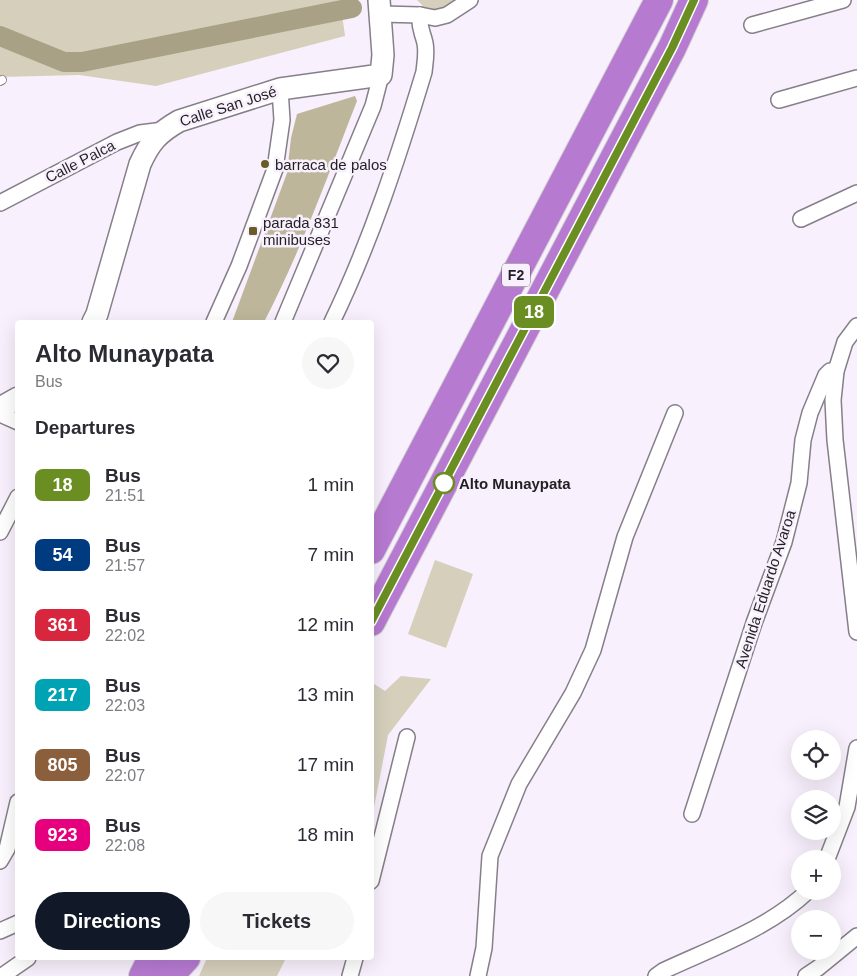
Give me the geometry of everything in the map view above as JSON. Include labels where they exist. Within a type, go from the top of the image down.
[{"type":"highway","name":"F2","points":[[374,544],[659,0]]},
{"type":"highway","name":"F2","points":[[374,616],[672,48],[694,0]]},
{"type":"highway","points":[[143,976],[151,960]]},
{"type":"highway","points":[[169,976],[184,960]]},
{"type":"street","points":[[284,320],[370,114],[381,75],[383,55],[380,7],[435,18],[447,15],[470,0]]},
{"type":"street","points":[[752,24],[843,0]]},
{"type":"street","points":[[333,320],[353,280],[393,174],[424,72],[426,55],[425,41],[419,27],[420,15]]},
{"type":"street","name":"Calle San José","points":[[94,320],[140,164],[148,145],[164,130],[179,121],[280,89],[381,75]]},
{"type":"street","points":[[779,100],[857,78]]},
{"type":"street","points":[[215,320],[239,266],[275,169],[282,120],[280,89]]},
{"type":"street","name":"Calle Palca","points":[[0,203],[117,142],[140,133],[164,130]]},
{"type":"street","points":[[801,219],[857,193]]},
{"type":"street","name":"Avenida Eduardo Avaroa","points":[[857,326],[845,342],[836,371],[833,400],[835,440],[857,632]]},
{"type":"street","name":"Avenida Eduardo Avaroa","points":[[692,814],[754,623],[784,542],[799,482],[803,440],[810,413],[826,375],[830,371],[836,371]]},
{"type":"street","points":[[0,408],[15,400]]},
{"type":"street","points":[[478,976],[484,948],[490,856],[519,784],[573,693],[592,650],[625,537],[675,413]]},
{"type":"street","points":[[0,414],[15,421]]},
{"type":"street","points":[[0,532],[15,503]]},
{"type":"street","points":[[374,869],[407,737]]},
{"type":"street","points":[[830,850],[847,807],[857,748]]},
{"type":"street","points":[[0,861],[6,849],[15,814]]},
{"type":"street","points":[[656,976],[751,930],[799,900]]},
{"type":"street","points":[[0,931],[15,924]]},
{"type":"street","points":[[806,976],[857,936]]},
{"type":"street","points":[[2,976],[25,960]]},
{"type":"street","points":[[350,976],[354,960]]},
{"type":"shaded area","points":[[0,0],[340,0],[345,36],[156,86],[79,75],[0,77]]},
{"type":"shaded area","points":[[417,0],[462,0],[444,12],[427,10]]},
{"type":"shaded area","points":[[355,96],[357,101],[314,213],[265,320],[233,320],[287,173],[291,138],[297,114]]},
{"type":"shaded area","points":[[435,560],[473,574],[446,648],[408,634]]},
{"type":"shaded area","points":[[401,676],[431,679],[388,735],[374,807],[374,684],[385,691]]},
{"type":"shaded area","points":[[206,960],[285,960],[277,976],[199,976]]},
{"type":"waterway","points":[[0,36],[64,62],[82,62],[352,8]]},
{"type":"bus line","name":"18","points":[[374,616],[672,48],[694,0]]},
{"type":"place","name":"barraca de palos","points":[[265,164]]},
{"type":"place","name":"parada 831 minibuses","points":[[253,231]]},
{"type":"place","name":"Alto Munaypata","points":[[444,483]]}]
